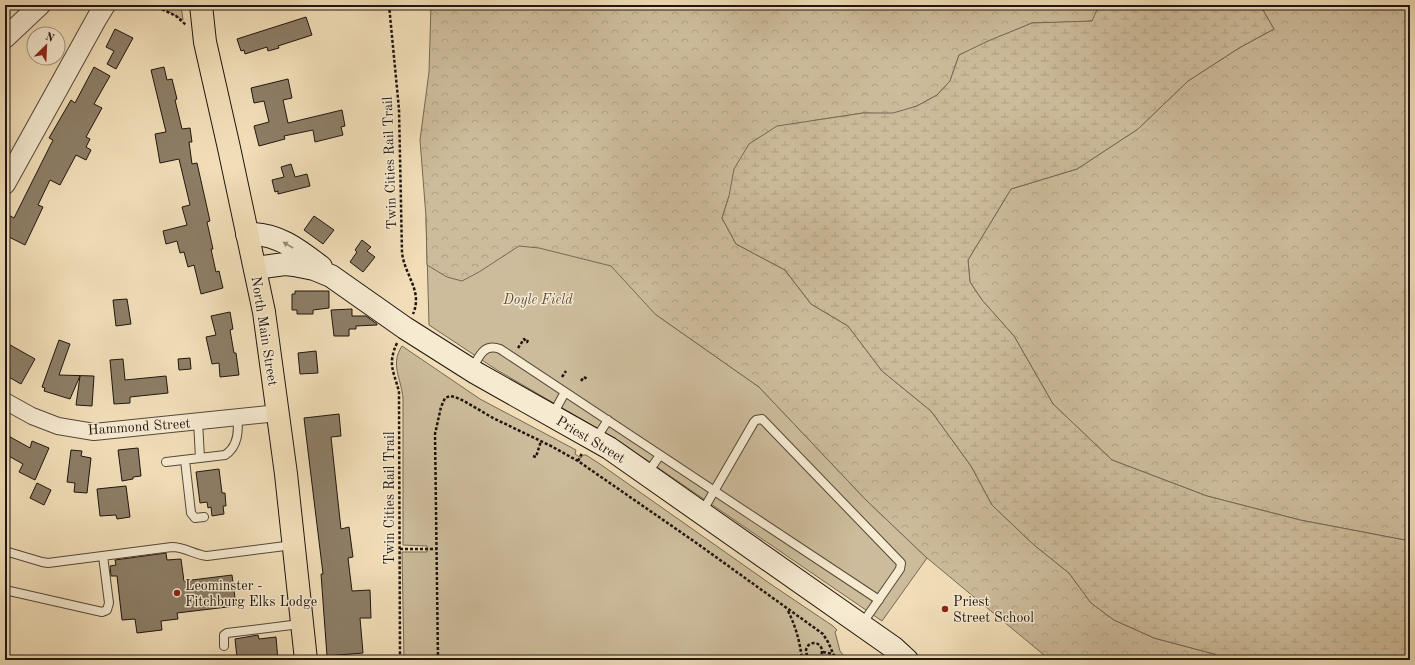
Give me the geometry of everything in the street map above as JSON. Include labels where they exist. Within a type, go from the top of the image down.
[{"type":"main road","name":"North Main Street","points":[[201,5],[204,38],[264,312],[294,545],[306,660]]},
{"type":"main road","points":[[247,234],[266,234],[281,240],[312,260],[331,276]]},
{"type":"main road","name":"Priest Street","points":[[255,268],[294,265],[314,269],[331,276],[405,328],[471,370],[552,416],[589,445],[646,474],[862,625],[894,648],[907,660]]},
{"type":"street","points":[[5,38],[40,5]]},
{"type":"street","points":[[5,184],[100,9]]},
{"type":"street","name":"Hammond Street","points":[[5,401],[32,416],[58,426],[94,432],[278,413]]},
{"type":"lane","points":[[471,370],[486,348],[495,347],[500,349],[879,600]]},
{"type":"lane","points":[[552,416],[565,392]]},
{"type":"lane","points":[[166,462],[226,455],[232,450],[238,430],[237,417]]},
{"type":"lane","points":[[702,513],[754,422],[759,419],[762,420],[901,562],[900,569],[862,625]]},
{"type":"lane","points":[[589,445],[608,420]]},
{"type":"lane","points":[[198,421],[200,458]]},
{"type":"lane","points":[[646,474],[660,455]]},
{"type":"lane","points":[[185,460],[191,513],[195,518],[204,517]]},
{"type":"lane","points":[[5,552],[48,563],[172,547],[184,548],[204,555],[213,556],[294,545]]},
{"type":"lane","points":[[5,590],[102,612],[107,610],[109,603],[103,556]]},
{"type":"lane","points":[[224,646],[223,638],[226,633],[302,624]]},
{"type":"path","points":[[153,5],[176,16],[186,26]]},
{"type":"path","name":"Twin Cities Rail Trail","points":[[389,5],[399,109],[402,254],[405,268],[416,295],[415,308],[412,317]]},
{"type":"path","name":"Twin Cities Rail Trail","points":[[399,339],[391,358],[392,369],[398,388],[399,397],[400,660]]},
{"type":"path","points":[[522,343],[524,339],[527,342],[528,340]]},
{"type":"path","points":[[581,381],[584,377],[586,379],[587,378]]},
{"type":"path","points":[[438,660],[435,434],[440,407],[446,398],[450,396],[456,397],[578,462],[695,542],[823,634],[836,660]]},
{"type":"path","points":[[533,456],[536,457],[541,441]]},
{"type":"path","points":[[578,462],[589,445]]},
{"type":"path","points":[[400,549],[437,549]]},
{"type":"path","points":[[787,609],[799,638],[802,660]]},
{"type":"path","points":[[815,643],[822,647],[823,652],[820,657],[816,659],[808,657],[806,653],[810,644],[815,643]]},
{"type":"path","points":[[823,652],[833,654]]},
{"type":"path","points":[[801,654],[806,653]]},
{"type":"green space","points":[[158,5],[181,5],[183,20]]},
{"type":"green space","points":[[431,5],[1142,5],[1130,17],[1080,22],[1032,23],[959,55],[950,81],[937,95],[917,106],[893,114],[863,113],[811,121],[729,196],[722,218],[736,244],[785,270],[811,304],[848,326],[882,371],[931,411],[971,466],[992,505],[1034,545],[1069,573],[1091,603],[1114,620],[1154,638],[1214,654],[1226,660],[1050,660],[927,558],[866,500],[759,387],[655,314],[611,266],[539,248],[519,246],[479,272],[462,281],[447,277],[427,265],[426,217],[420,140],[429,72]]},
{"type":"green space","points":[[1099,5],[1260,5],[1274,29],[1239,48],[1188,81],[1138,129],[1077,169],[1011,189],[968,260],[970,282],[982,300],[1014,336],[1053,404],[1112,460],[1207,496],[1300,520],[1410,541],[1410,660],[1226,660],[1214,654],[1154,638],[1114,620],[1091,603],[1069,573],[1034,545],[992,505],[971,466],[931,411],[882,371],[848,326],[811,304],[785,270],[736,244],[722,218],[729,196],[734,169],[749,144],[777,126],[863,113],[893,113],[917,106],[937,95],[950,81],[959,55],[1032,23],[1092,21]]},
{"type":"green space","points":[[1260,5],[1410,5],[1410,541],[1300,520],[1207,496],[1112,460],[1053,404],[1014,336],[982,300],[970,282],[968,260],[1011,189],[1077,169],[1138,129],[1188,81],[1239,48],[1274,29]]},
{"type":"green space","name":"Doyle Field","points":[[529,139],[655,314],[759,387],[866,500],[927,558],[882,621],[619,441],[497,370],[429,325],[426,217]]},
{"type":"green space","points":[[402,346],[480,399],[576,450],[575,454],[581,458],[583,455],[586,455],[600,464],[833,626],[837,630],[835,632],[840,651],[847,660],[404,660],[402,552],[427,552],[427,546],[403,545],[403,398],[397,371],[397,359]]},
{"type":"building","points":[[306,17],[312,35],[278,46],[279,48],[268,51],[267,47],[245,54],[244,50],[241,51],[237,39]]},
{"type":"building","points":[[115,29],[133,38],[116,69],[107,64],[114,51],[106,47]]},
{"type":"building","points":[[94,67],[110,76],[94,104],[102,108],[86,137],[90,139],[86,147],[91,150],[86,160],[76,155],[60,185],[50,180],[38,205],[43,207],[25,245],[5,235],[5,213],[14,218],[53,140],[49,138],[71,100],[75,103]]},
{"type":"building","points":[[164,67],[167,80],[172,79],[182,129],[190,128],[192,142],[189,142],[192,164],[197,163],[210,221],[207,222],[213,249],[211,249],[216,272],[219,271],[223,288],[201,294],[194,265],[188,267],[184,252],[180,253],[177,241],[166,244],[163,231],[187,225],[182,207],[190,205],[179,159],[160,163],[155,134],[166,132],[151,70]]},
{"type":"building","points":[[288,79],[292,98],[283,100],[288,123],[342,110],[345,126],[341,127],[343,135],[315,142],[313,130],[284,136],[285,139],[259,146],[254,126],[269,122],[264,101],[254,103],[251,88]]},
{"type":"building","points":[[291,164],[295,177],[307,174],[310,186],[278,194],[278,191],[275,192],[272,180],[284,177],[281,167]]},
{"type":"building","points":[[314,216],[334,230],[323,244],[304,230]]},
{"type":"building","points":[[362,240],[371,247],[367,251],[375,257],[363,272],[350,262],[357,252],[355,250]]},
{"type":"building","points":[[295,291],[329,291],[329,308],[313,310],[313,314],[297,314],[297,310],[292,310],[292,294],[295,294]]},
{"type":"building","points":[[127,299],[131,324],[116,326],[113,300]]},
{"type":"building","points":[[352,309],[352,316],[366,316],[377,325],[356,326],[356,329],[349,329],[349,336],[334,336],[331,310]]},
{"type":"building","points":[[230,312],[233,329],[230,330],[234,353],[236,353],[239,375],[220,377],[219,363],[212,364],[206,337],[216,335],[211,316]]},
{"type":"building","points":[[59,340],[70,344],[59,375],[94,376],[92,406],[76,405],[80,376],[70,399],[44,391],[45,388],[42,387]]},
{"type":"building","points":[[5,342],[35,359],[21,384],[5,375]]},
{"type":"building","points":[[316,351],[318,373],[300,374],[298,353]]},
{"type":"building","points":[[190,358],[191,369],[179,370],[178,359]]},
{"type":"building","points":[[123,359],[125,380],[166,376],[168,393],[130,397],[130,403],[114,404],[110,360]]},
{"type":"building","points":[[339,414],[341,436],[331,437],[341,529],[349,527],[353,557],[348,558],[352,591],[370,590],[371,618],[360,618],[363,653],[327,656],[321,574],[323,574],[304,418]]},
{"type":"building","points":[[5,434],[30,448],[32,441],[49,448],[35,480],[19,472],[23,464],[5,454]]},
{"type":"building","points":[[138,448],[141,476],[122,481],[118,450]]},
{"type":"building","points":[[71,450],[82,451],[81,456],[91,458],[87,493],[74,492],[75,483],[67,482]]},
{"type":"building","points":[[219,469],[222,493],[225,493],[226,506],[223,506],[224,514],[212,516],[211,507],[208,508],[207,502],[200,503],[196,472]]},
{"type":"building","points":[[37,483],[51,490],[44,505],[30,498]]},
{"type":"building","points":[[126,486],[130,517],[117,519],[116,515],[100,516],[97,489]]},
{"type":"building","name":"Leominster - Fitchburg Elks Lodge","points":[[166,553],[167,560],[181,559],[184,581],[232,575],[236,606],[177,613],[178,619],[161,621],[162,630],[137,633],[135,619],[122,620],[117,576],[111,576],[110,566],[116,565],[115,560]]},
{"type":"building","points":[[258,635],[259,639],[276,637],[278,660],[244,660],[244,658],[237,658],[235,639]]},
{"type":"place","name":"Leominster - Fitchburg Elks Lodge","points":[[177,593]]},
{"type":"place","name":"Priest Street School","points":[[945,609]]}]
